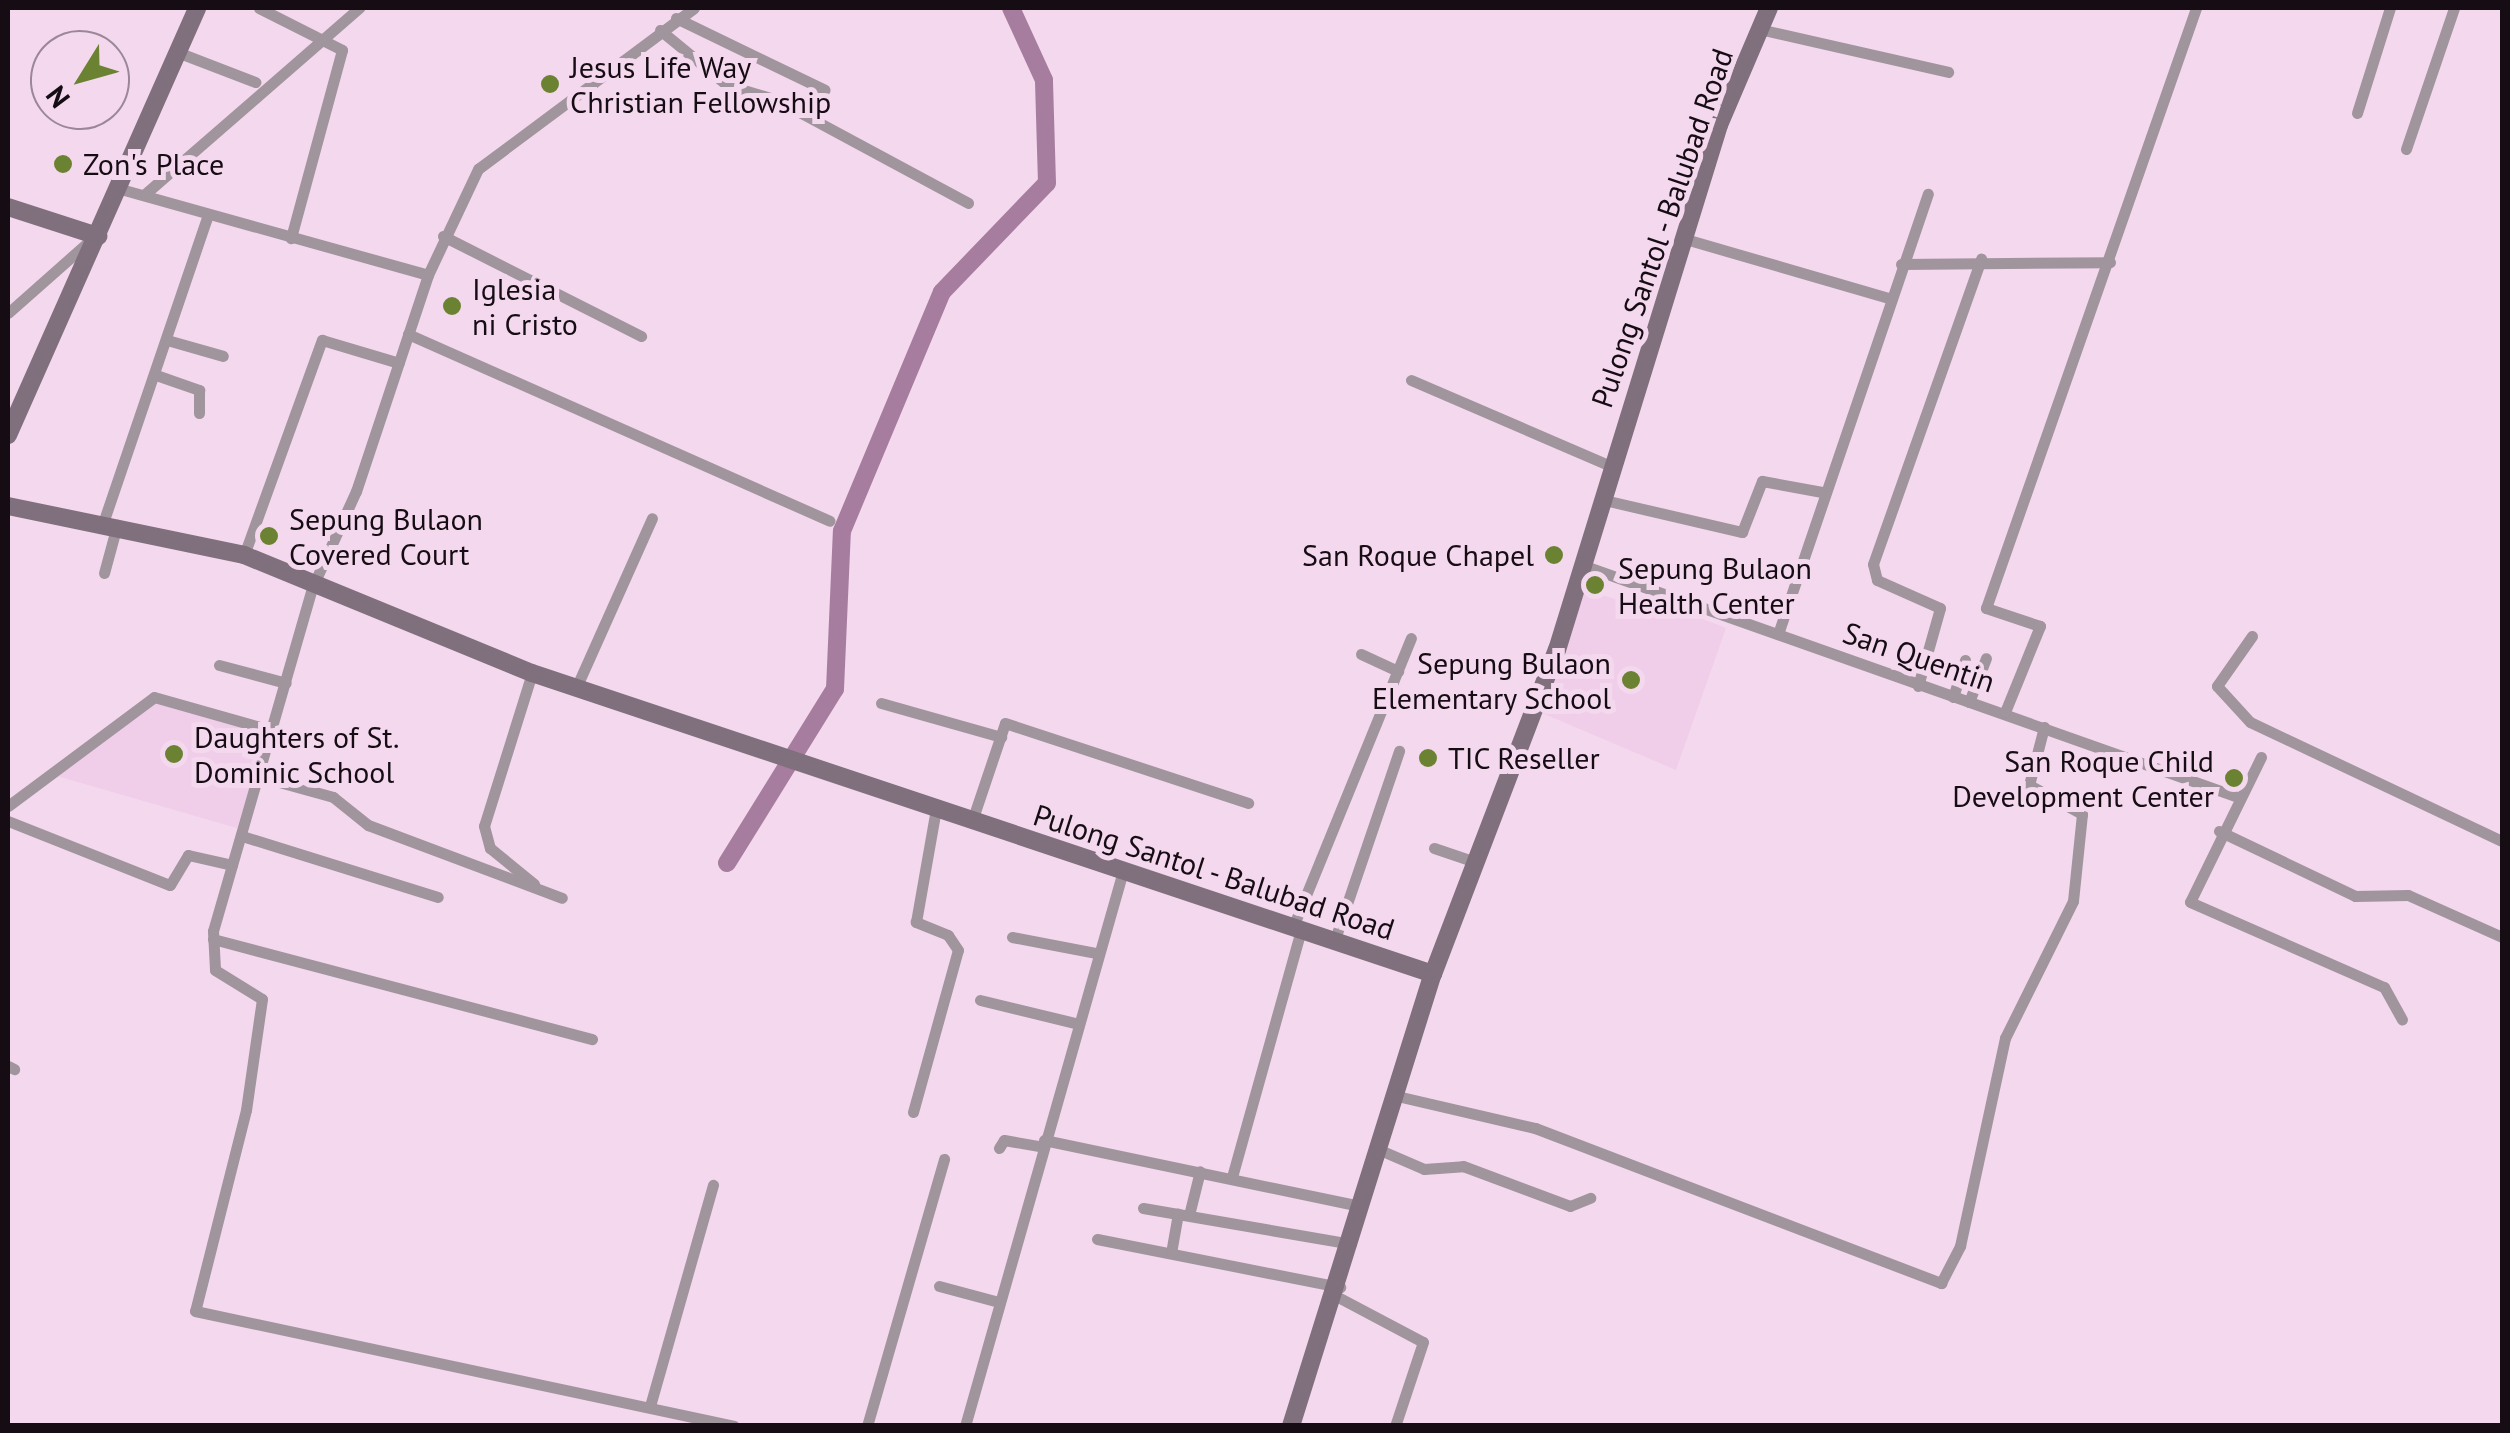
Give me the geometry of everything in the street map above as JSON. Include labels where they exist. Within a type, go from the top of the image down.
[{"type":"street","points":[[8,435],[196,8]]},
{"type":"street","points":[[145,194],[359,8]]},
{"type":"street","name":"Pulong Santol - Balubad Road","points":[[8,506],[110,524],[244,556],[312,588],[532,674],[1433,974],[1478,862],[1582,566],[1682,238],[1769,8]]},
{"type":"street","points":[[2005,712],[2040,626],[1986,608],[2196,8]]},
{"type":"street","points":[[2357,113],[2390,8]]},
{"type":"street","points":[[2406,148],[2454,8]]},
{"type":"street","points":[[265,9],[342,50],[291,238]]},
{"type":"street","points":[[734,1426],[196,1311],[246,1110],[262,999],[215,970],[213,939],[312,588],[399,364],[443,236],[478,169],[685,11],[825,90]]},
{"type":"street","points":[[660,30],[727,85],[777,100],[968,203]]},
{"type":"street","points":[[1759,30],[1948,72]]},
{"type":"street","points":[[177,52],[255,82]]},
{"type":"street","points":[[117,188],[207,217],[428,275]]},
{"type":"street","points":[[1778,634],[1888,298],[1928,194]]},
{"type":"street","points":[[8,208],[96,235]]},
{"type":"street","points":[[104,574],[110,524],[207,217]]},
{"type":"street","points":[[8,313],[96,235]]},
{"type":"street","points":[[443,236],[641,336]]},
{"type":"street","points":[[1682,238],[1888,298]]},
{"type":"street","points":[[1901,264],[1981,259],[2110,262]]},
{"type":"street","points":[[1918,686],[1940,608],[1877,580],[1873,564],[1981,259]]},
{"type":"street","points":[[408,334],[828,521]]},
{"type":"street","points":[[167,340],[223,356]]},
{"type":"street","points":[[244,556],[322,340],[399,364]]},
{"type":"street","points":[[156,375],[199,390],[199,413]]},
{"type":"street","points":[[1411,380],[1611,466]]},
{"type":"street","points":[[1600,499],[1742,532],[1762,481],[1822,492]]},
{"type":"street","points":[[576,688],[652,518]]},
{"type":"street","name":"San Quentin","points":[[1582,566],[2238,797]]},
{"type":"street","points":[[2252,636],[2217,686],[2250,722],[2502,841]]},
{"type":"street","points":[[1232,1177],[1297,928],[1411,638]]},
{"type":"street","points":[[1361,654],[1398,670]]},
{"type":"street","points":[[1969,702],[1986,658]]},
{"type":"street","points":[[1954,698],[1965,660]]},
{"type":"street","points":[[218,665],[286,683]]},
{"type":"street","points":[[532,674],[484,839],[541,890]]},
{"type":"street","points":[[8,806],[154,697],[274,731]]},
{"type":"street","points":[[882,703],[1001,737]]},
{"type":"street","points":[[972,821],[1006,723],[1248,803]]},
{"type":"street","points":[[1398,1096],[1535,1128],[1941,1283],[1960,1246],[2005,1038],[2073,901],[2082,814],[2029,785],[2044,727]]},
{"type":"street","points":[[1334,942],[1398,751]]},
{"type":"street","points":[[2261,757],[2219,831],[2193,906],[2384,987],[2402,1019]]},
{"type":"street","points":[[260,776],[332,797],[368,825],[562,898]]},
{"type":"street","points":[[913,1112],[958,950],[948,934],[916,922],[936,808]]},
{"type":"street","points":[[8,821],[170,885],[192,854],[232,865]]},
{"type":"street","points":[[2219,831],[2356,896],[2408,894],[2502,936]]},
{"type":"street","points":[[242,836],[438,898]]},
{"type":"street","points":[[1434,848],[1478,862]]},
{"type":"street","points":[[965,1426],[995,1301],[1006,1292],[1075,1023],[1123,870]]},
{"type":"street","points":[[1012,937],[1096,953]]},
{"type":"street","points":[[213,939],[592,1039]]},
{"type":"street","points":[[1291,1426],[1338,1292],[1433,974]]},
{"type":"street","points":[[980,1000],[1075,1023]]},
{"type":"street","points":[[999,1148],[1004,1140],[1044,1143],[1232,1177],[1362,1206]]},
{"type":"street","points":[[1380,1150],[1424,1169],[1462,1166],[1570,1206],[1590,1198]]},
{"type":"street","points":[[867,1426],[944,1160]]},
{"type":"street","points":[[1170,1253],[1200,1171]]},
{"type":"street","points":[[650,1406],[713,1185]]},
{"type":"street","points":[[1143,1208],[1352,1244]]},
{"type":"street","points":[[1097,1240],[1338,1292],[1423,1342],[1395,1426]]},
{"type":"street","points":[[939,1286],[995,1301]]},
{"type":"shaded area","name":"Sepung Bulaon Elementary School","points":[[1581,588],[1627,603],[1632,592],[1726,628],[1676,770],[1542,713]]},
{"type":"shaded area","name":"Daughters of St. Dominic School","points":[[162,698],[268,732],[237,828],[57,776]]},
{"type":"waterway","points":[[727,863],[835,689],[842,531],[942,292],[1047,183],[1044,80],[1011,8]]},
{"type":"place","name":"Jesus Life Way Christian Fellowship","points":[[550,84]]},
{"type":"place","name":"Zon's Place","points":[[63,164]]},
{"type":"place","name":"Iglesia ni Cristo","points":[[452,306]]},
{"type":"place","name":"Sepung Bulaon Covered Court","points":[[269,536]]},
{"type":"place","name":"San Roque Chapel","points":[[1554,555]]},
{"type":"place","name":"Sepung Bulaon Health Center","points":[[1595,585]]},
{"type":"place","name":"Sepung Bulaon Elementary School","points":[[1631,680]]},
{"type":"place","name":"Daughters of St. Dominic School","points":[[174,754]]},
{"type":"place","name":"TIC Reseller","points":[[1428,758]]},
{"type":"place","name":"San Roque Child Development Center","points":[[2234,778]]}]
